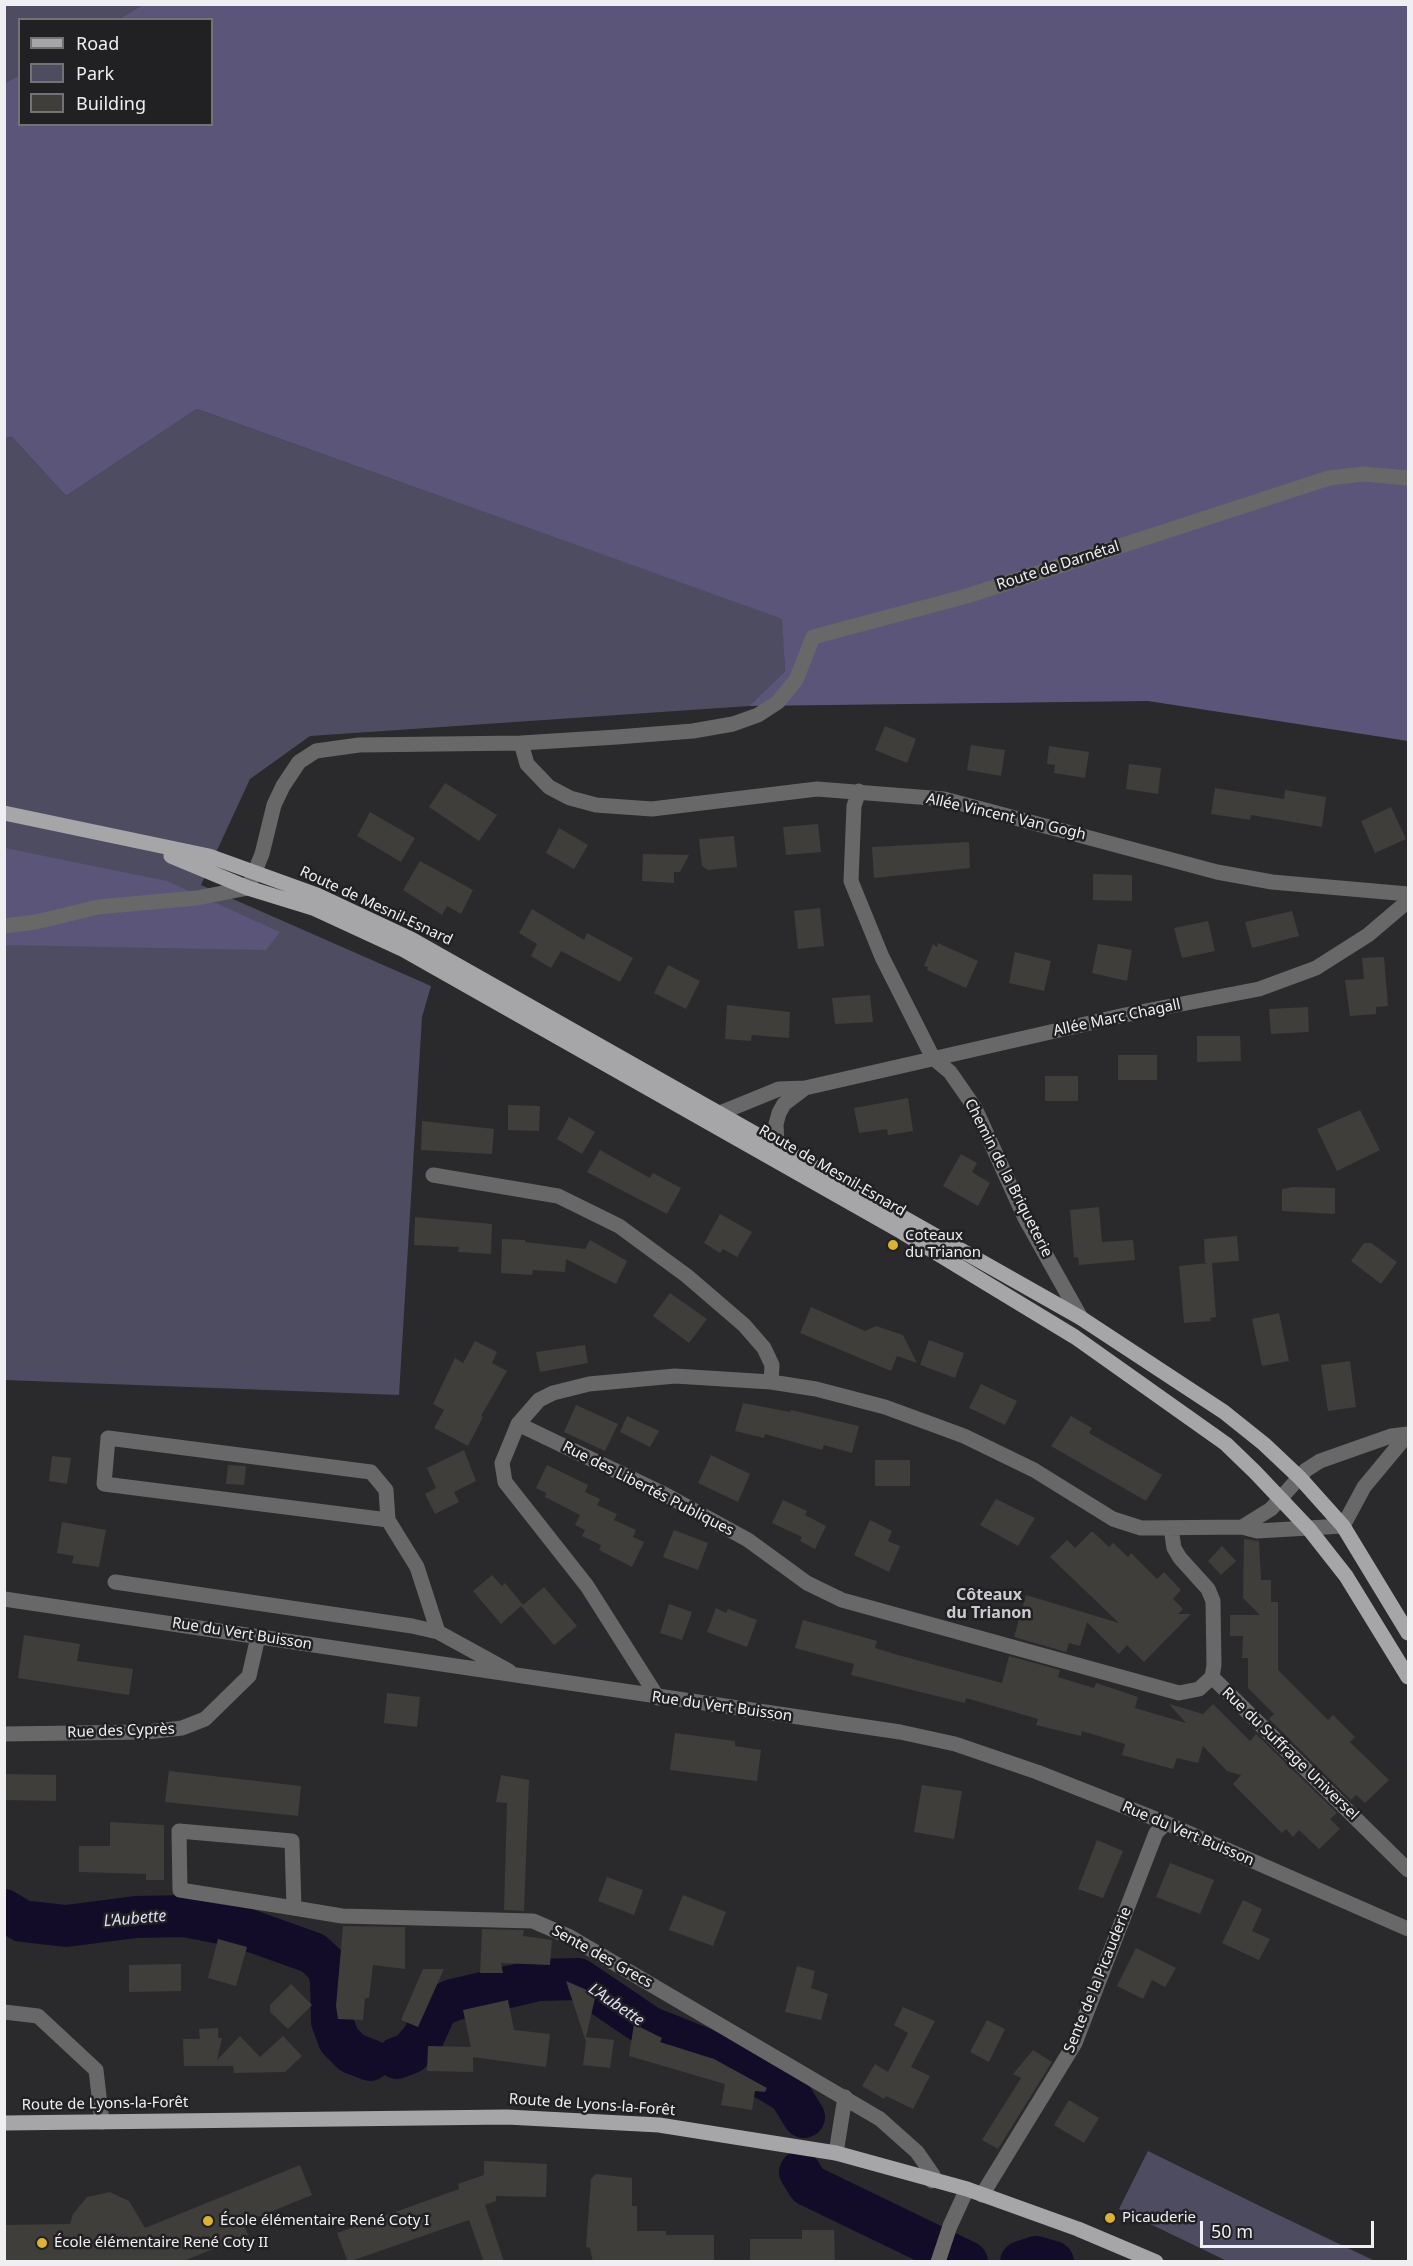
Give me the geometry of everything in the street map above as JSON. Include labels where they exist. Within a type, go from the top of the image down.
[{"type":"main road","points":[[4,813],[137,842]]},
{"type":"main road","name":"Route de Mesnil-Esnard","points":[[137,842],[209,856],[254,871],[317,895],[411,939],[1081,1318],[1224,1413],[1264,1444],[1300,1478],[1342,1526],[1408,1633]]},
{"type":"main road","name":"Route de Mesnil-Esnard","points":[[137,842],[248,888],[313,908],[404,950],[924,1245],[1075,1336],[1226,1444],[1281,1499],[1309,1529],[1363,1600],[1408,1677]]},
{"type":"main road","name":"Route de Lyons-la-Forêt","points":[[4,2123],[518,2118],[659,2125],[836,2153],[982,2195],[1139,2253],[1156,2262]]},
{"type":"street","name":"Route de Darnétal","points":[[521,743],[693,731],[747,719],[768,709],[787,693],[802,667],[813,637],[967,596],[1329,478],[1363,474],[1408,478]]},
{"type":"street","name":"Allée Vincent Van Gogh","points":[[521,743],[527,764],[549,787],[570,798],[596,805],[652,809],[817,789],[944,799],[1228,874],[1272,882],[1408,894]]},
{"type":"street","points":[[4,926],[36,922],[98,907],[197,898],[248,888],[262,854],[274,804],[299,762],[316,751],[359,745],[521,743]]},
{"type":"street","name":"Chemin de la Briqueterie","points":[[859,791],[854,806],[851,881],[882,957],[933,1058],[950,1072],[975,1108],[1025,1218],[1081,1318]]},
{"type":"street","name":"Allée Marc Chagall","points":[[720,1113],[779,1089],[805,1088],[1125,1016],[1259,989],[1316,968],[1368,935],[1408,902]]},
{"type":"street","points":[[777,1145],[776,1124],[779,1113],[784,1104],[805,1088]]},
{"type":"street","points":[[433,1175],[558,1196],[619,1226],[687,1276],[744,1325],[764,1348],[772,1365],[771,1382]]},
{"type":"street","points":[[658,1698],[587,1586],[505,1482],[502,1463],[518,1424],[539,1400],[577,1386],[632,1378],[675,1376],[771,1382],[855,1398],[964,1436],[1025,1465],[1122,1523],[1141,1528],[1242,1527],[1257,1531],[1342,1526],[1364,1487],[1408,1434]]},
{"type":"street","name":"Rue des Libertés Publiques","points":[[518,1424],[676,1500],[748,1540],[807,1583],[842,1600],[1179,1693],[1199,1689],[1212,1677]]},
{"type":"street","points":[[1242,1527],[1281,1499],[1306,1470],[1320,1461],[1391,1436],[1408,1434]]},
{"type":"street","points":[[388,1520],[104,1484],[108,1438],[371,1472],[386,1490],[388,1520],[417,1567],[438,1632]]},
{"type":"street","name":"Rue du Suffrage Universel","points":[[1171,1528],[1174,1548],[1208,1589],[1213,1601],[1214,1665],[1212,1677],[1408,1870]]},
{"type":"street","points":[[115,1582],[412,1626],[438,1632],[522,1678]]},
{"type":"street","name":"Rue du Vert Buisson","points":[[4,1599],[522,1678],[900,1732],[955,1744],[1037,1772],[1166,1823],[1408,1929]]},
{"type":"street","name":"Rue des Cyprès","points":[[4,1734],[147,1732],[182,1728],[205,1719],[249,1676],[258,1637]]},
{"type":"street","name":"Sente de la Picauderie","points":[[982,2195],[1075,2043],[1156,1833],[1166,1823]]},
{"type":"street","name":"Sente des Grecs","points":[[294,1908],[292,1841],[179,1831],[180,1890],[342,1916],[533,1921],[570,1937],[880,2119],[917,2152],[933,2175],[932,2181]]},
{"type":"street","points":[[4,2012],[38,2016],[96,2070],[102,2122]]},
{"type":"street","points":[[836,2153],[845,2097]]},
{"type":"street","points":[[938,2262],[967,2190]]},
{"type":"green space","points":[[5,5],[142,5],[121,18],[18,18],[18,76],[5,83]]},
{"type":"green space","points":[[197,409],[783,619],[785,671],[749,706],[310,736],[250,779],[201,885],[431,986],[422,1017],[399,1395],[5,1380],[5,438],[12,437],[66,496]]},
{"type":"green space","points":[[1148,2151],[1375,2261],[1227,2261],[1119,2209]]},
{"type":"shaded area","points":[[142,5],[1408,5],[1408,741],[1148,701],[749,706],[785,671],[782,619],[197,409],[66,496],[12,437],[5,438],[5,83],[18,76],[18,126],[213,126],[213,18],[121,18]]},
{"type":"shaded area","points":[[5,848],[167,881],[280,932],[266,950],[5,945]]},
{"type":"building","points":[[885,726],[916,739],[907,763],[875,750]]},
{"type":"building","points":[[971,745],[1005,750],[1001,776],[967,770]]},
{"type":"building","points":[[1049,746],[1089,752],[1085,778],[1054,773],[1055,765],[1047,764]]},
{"type":"building","points":[[1129,764],[1161,768],[1158,794],[1126,789]]},
{"type":"building","points":[[445,783],[497,815],[479,841],[429,807]]},
{"type":"building","points":[[1215,788],[1284,799],[1285,790],[1326,797],[1322,827],[1251,815],[1250,820],[1211,814]]},
{"type":"building","points":[[1391,807],[1406,839],[1375,853],[1361,821]]},
{"type":"building","points":[[370,812],[415,838],[401,862],[357,836]]},
{"type":"building","points":[[818,824],[821,852],[786,855],[783,827]]},
{"type":"building","points":[[559,828],[588,845],[574,869],[546,853]]},
{"type":"building","points":[[734,836],[737,867],[708,870],[702,866],[699,839]]},
{"type":"building","points":[[969,842],[970,868],[874,878],[872,847]]},
{"type":"building","points":[[643,854],[689,855],[680,872],[674,872],[674,883],[642,881]]},
{"type":"building","points":[[420,861],[473,890],[461,914],[447,906],[442,915],[403,890]]},
{"type":"building","points":[[1093,874],[1132,875],[1132,901],[1093,900]]},
{"type":"building","points":[[820,908],[824,946],[798,949],[794,911]]},
{"type":"building","points":[[532,909],[584,940],[587,933],[633,958],[620,982],[561,951],[551,968],[531,956],[537,944],[519,933]]},
{"type":"building","points":[[1292,911],[1299,936],[1252,948],[1245,922]]},
{"type":"building","points":[[1208,921],[1215,951],[1182,958],[1174,928]]},
{"type":"building","points":[[938,943],[978,961],[966,988],[927,970],[928,967],[924,966],[933,944],[937,947]]},
{"type":"building","points":[[1098,944],[1132,950],[1127,981],[1092,973]]},
{"type":"building","points":[[1015,952],[1051,961],[1044,991],[1009,983]]},
{"type":"building","points":[[1384,957],[1388,1006],[1376,1007],[1376,1014],[1350,1016],[1345,980],[1364,979],[1362,958]]},
{"type":"building","points":[[668,965],[700,981],[686,1009],[654,993]]},
{"type":"building","points":[[870,995],[873,1022],[835,1024],[832,998]]},
{"type":"building","points":[[727,1005],[790,1012],[789,1038],[752,1035],[751,1041],[725,1039]]},
{"type":"building","points":[[1308,1007],[1309,1032],[1271,1034],[1269,1009]]},
{"type":"building","points":[[1197,1036],[1240,1036],[1241,1061],[1197,1062]]},
{"type":"building","points":[[1118,1055],[1157,1055],[1157,1080],[1118,1080]]},
{"type":"building","points":[[1045,1076],[1078,1076],[1078,1101],[1045,1101]]},
{"type":"building","points":[[908,1098],[913,1131],[888,1135],[887,1129],[859,1133],[854,1108]]},
{"type":"building","points":[[508,1105],[540,1106],[539,1131],[508,1130]]},
{"type":"building","points":[[1360,1110],[1380,1150],[1337,1171],[1317,1129]]},
{"type":"building","points":[[569,1117],[595,1132],[582,1154],[557,1139]]},
{"type":"building","points":[[422,1121],[494,1129],[492,1154],[421,1150]]},
{"type":"building","points":[[600,1150],[650,1178],[653,1173],[681,1188],[667,1214],[587,1172]]},
{"type":"building","points":[[961,1154],[977,1163],[972,1172],[990,1183],[978,1206],[943,1186]]},
{"type":"building","points":[[1335,1188],[1335,1214],[1282,1211],[1282,1189]]},
{"type":"building","points":[[1099,1207],[1102,1242],[1133,1240],[1135,1260],[1079,1265],[1078,1257],[1074,1258],[1070,1210]]},
{"type":"building","points":[[720,1214],[752,1232],[737,1257],[723,1249],[720,1253],[704,1243]]},
{"type":"building","points":[[415,1217],[492,1224],[491,1254],[458,1252],[459,1247],[414,1245]]},
{"type":"building","points":[[1237,1236],[1239,1261],[1212,1263],[1216,1317],[1210,1318],[1211,1321],[1184,1323],[1179,1266],[1205,1263],[1204,1239]]},
{"type":"building","points":[[502,1239],[585,1249],[590,1240],[627,1261],[616,1284],[566,1259],[565,1272],[533,1270],[532,1275],[501,1273]]},
{"type":"building","points":[[1364,1243],[1371,1243],[1397,1262],[1381,1284],[1351,1261]]},
{"type":"building","points":[[670,1293],[707,1319],[689,1343],[653,1316]]},
{"type":"building","points":[[811,1307],[865,1331],[876,1326],[903,1335],[917,1363],[897,1356],[891,1371],[800,1333]]},
{"type":"building","points":[[1279,1313],[1289,1361],[1262,1366],[1252,1319]]},
{"type":"building","points":[[929,1340],[964,1353],[955,1378],[920,1365]]},
{"type":"building","points":[[475,1341],[497,1352],[492,1363],[507,1371],[481,1416],[483,1417],[468,1446],[434,1428],[444,1410],[433,1404],[455,1358],[463,1363]]},
{"type":"building","points":[[585,1345],[588,1363],[540,1372],[536,1352]]},
{"type":"building","points":[[1350,1361],[1356,1407],[1328,1411],[1321,1365]]},
{"type":"building","points":[[981,1384],[1017,1401],[1005,1425],[969,1408]]},
{"type":"building","points":[[743,1403],[790,1412],[791,1410],[859,1426],[852,1453],[824,1445],[822,1450],[765,1434],[764,1438],[735,1431]]},
{"type":"building","points":[[576,1405],[618,1424],[605,1451],[564,1432]]},
{"type":"building","points":[[627,1416],[659,1431],[650,1447],[620,1432]]},
{"type":"building","points":[[1071,1416],[1092,1428],[1089,1433],[1162,1475],[1146,1501],[1051,1446]]},
{"type":"building","points":[[464,1450],[476,1481],[454,1492],[459,1502],[435,1514],[425,1494],[436,1488],[427,1468]]},
{"type":"building","points":[[711,1455],[750,1474],[738,1502],[698,1483]]},
{"type":"building","points":[[52,1456],[71,1458],[67,1484],[49,1481]]},
{"type":"building","points":[[875,1460],[910,1460],[910,1486],[875,1486]]},
{"type":"building","points":[[228,1465],[246,1466],[244,1485],[226,1484]]},
{"type":"building","points":[[547,1465],[588,1485],[585,1492],[600,1499],[597,1505],[617,1514],[614,1520],[636,1530],[633,1537],[644,1542],[632,1567],[599,1550],[601,1545],[582,1536],[585,1530],[575,1525],[580,1515],[545,1497],[546,1493],[536,1488]]},
{"type":"building","points":[[996,1499],[1035,1518],[1018,1546],[980,1525]]},
{"type":"building","points":[[783,1500],[807,1511],[805,1515],[826,1526],[815,1549],[800,1541],[802,1537],[772,1523]]},
{"type":"building","points":[[870,1520],[892,1531],[888,1541],[900,1546],[889,1572],[854,1555]]},
{"type":"building","points":[[62,1522],[106,1530],[99,1567],[72,1563],[74,1556],[57,1553]]},
{"type":"building","points":[[674,1530],[708,1543],[698,1570],[663,1557]]},
{"type":"building","points":[[1092,1531],[1109,1547],[1113,1543],[1128,1557],[1131,1553],[1157,1579],[1164,1572],[1181,1590],[1173,1599],[1183,1609],[1178,1614],[1191,1614],[1144,1662],[1127,1645],[1119,1654],[1087,1622],[1080,1646],[1069,1643],[1066,1652],[1014,1637],[1026,1595],[1119,1623],[1050,1557],[1067,1540],[1075,1548]]},
{"type":"building","points":[[1244,1539],[1259,1541],[1261,1580],[1271,1580],[1271,1602],[1278,1602],[1278,1670],[1328,1720],[1333,1715],[1355,1737],[1350,1742],[1389,1780],[1365,1803],[1356,1795],[1351,1800],[1269,1719],[1274,1714],[1248,1688],[1248,1658],[1242,1658],[1243,1636],[1230,1636],[1230,1615],[1260,1615],[1243,1598]]},
{"type":"building","points":[[1222,1546],[1236,1561],[1221,1575],[1208,1561]]},
{"type":"building","points":[[492,1575],[502,1586],[505,1583],[523,1605],[544,1587],[577,1626],[554,1645],[521,1606],[501,1624],[473,1591]]},
{"type":"building","points":[[669,1604],[692,1612],[682,1640],[660,1633]]},
{"type":"building","points":[[716,1608],[726,1613],[728,1609],[757,1620],[747,1647],[707,1632]]},
{"type":"building","points":[[803,1620],[877,1641],[875,1648],[1002,1683],[1009,1656],[1060,1670],[1058,1677],[1094,1688],[1096,1683],[1138,1697],[1135,1708],[1186,1723],[1169,1704],[1203,1714],[1213,1704],[1250,1741],[1256,1734],[1337,1813],[1330,1819],[1340,1829],[1319,1849],[1299,1830],[1293,1837],[1286,1829],[1282,1833],[1233,1784],[1241,1775],[1227,1771],[1203,1746],[1198,1763],[1177,1758],[1173,1769],[1122,1755],[1125,1744],[1082,1731],[1081,1736],[1036,1725],[1038,1719],[966,1698],[965,1703],[851,1675],[854,1664],[795,1648]]},
{"type":"building","points":[[24,1635],[80,1644],[77,1661],[133,1669],[129,1695],[18,1678]]},
{"type":"building","points":[[387,1693],[420,1697],[417,1727],[384,1723]]},
{"type":"building","points":[[675,1733],[735,1741],[735,1746],[761,1750],[757,1781],[670,1770]]},
{"type":"building","points":[[169,1771],[301,1786],[298,1816],[165,1802]]},
{"type":"building","points":[[4,1774],[56,1775],[56,1801],[4,1800]]},
{"type":"building","points":[[501,1775],[529,1780],[524,1911],[504,1910],[507,1803],[496,1802]]},
{"type":"building","points":[[922,1785],[962,1791],[954,1839],[914,1832]]},
{"type":"building","points":[[110,1822],[164,1825],[164,1880],[146,1880],[146,1874],[79,1872],[79,1846],[110,1846]]},
{"type":"building","points":[[1097,1840],[1123,1851],[1103,1898],[1078,1889]]},
{"type":"building","points":[[1170,1863],[1214,1880],[1200,1914],[1156,1897]]},
{"type":"building","points":[[607,1877],[643,1890],[634,1915],[598,1901]]},
{"type":"building","points":[[683,1895],[726,1912],[713,1946],[669,1930]]},
{"type":"building","points":[[1243,1900],[1262,1909],[1252,1931],[1270,1939],[1259,1960],[1222,1943]]},
{"type":"building","points":[[343,1926],[405,1927],[405,1969],[373,1965],[369,1998],[365,1998],[363,2020],[338,2019],[336,2006]]},
{"type":"building","points":[[482,1929],[524,1930],[523,1936],[552,1940],[550,1965],[501,1963],[503,1973],[480,1973]]},
{"type":"building","points":[[218,1939],[247,1947],[236,1986],[208,1978]]},
{"type":"building","points":[[1136,1948],[1176,1968],[1165,1987],[1152,1980],[1143,1999],[1117,1986]]},
{"type":"building","points":[[181,1964],[181,1991],[129,1992],[129,1965]]},
{"type":"building","points":[[797,1966],[815,1971],[811,1988],[828,1994],[821,2020],[785,2012]]},
{"type":"building","points":[[423,1969],[444,1969],[418,2027],[401,2020]]},
{"type":"building","points":[[566,1981],[596,1994],[586,2037],[614,2040],[610,2068],[583,2065],[586,2042]]},
{"type":"building","points":[[291,1984],[312,2005],[288,2029],[270,2012],[270,2005]]},
{"type":"building","points":[[508,2000],[514,2030],[550,2034],[546,2067],[473,2057],[473,2072],[427,2071],[428,2046],[471,2047],[463,2010]]},
{"type":"building","points":[[903,2007],[935,2021],[911,2067],[930,2076],[913,2109],[886,2096],[884,2099],[862,2086],[875,2064],[888,2072],[908,2033],[894,2025]]},
{"type":"building","points":[[987,2020],[1005,2029],[989,2062],[970,2052]]},
{"type":"building","points":[[634,2024],[662,2038],[660,2042],[714,2059],[767,2088],[765,2092],[755,2091],[752,2110],[721,2105],[725,2084],[629,2056]]},
{"type":"building","points":[[218,2028],[218,2038],[222,2038],[217,2060],[240,2036],[260,2057],[283,2036],[302,2056],[285,2072],[234,2073],[233,2066],[184,2066],[183,2039],[200,2039],[199,2029]]},
{"type":"building","points":[[1033,2050],[1052,2062],[998,2149],[982,2140],[1021,2078],[1013,2074]]},
{"type":"building","points":[[1069,2100],[1099,2118],[1084,2143],[1054,2125]]},
{"type":"building","points":[[484,2161],[547,2164],[546,2197],[496,2196],[496,2201],[485,2205],[504,2262],[484,2262],[469,2220],[348,2262],[337,2233],[459,2189],[458,2184],[484,2175]]},
{"type":"building","points":[[300,2165],[312,2195],[243,2223],[248,2235],[181,2262],[4,2262],[4,2225],[70,2224],[73,2214],[87,2197],[110,2192],[129,2201],[145,2228]]},
{"type":"building","points":[[596,2174],[632,2178],[632,2206],[637,2206],[637,2231],[666,2231],[666,2235],[714,2235],[714,2262],[593,2262],[590,2248],[586,2247],[591,2179]]},
{"type":"building","points":[[802,2230],[834,2230],[835,2262],[750,2262],[750,2239],[802,2239]]},
{"type":"waterway","name":"L'Aubette","points":[[4,1910],[22,1921],[66,1926],[136,1917],[184,1916],[240,1927],[313,1953],[327,1966],[331,1979],[332,2021],[339,2040],[352,2053],[370,2060]]},
{"type":"waterway","name":"L'Aubette","points":[[397,2058],[410,2053],[423,2038],[437,2007],[453,2000],[538,1980],[578,1979],[649,2027],[735,2061],[789,2093],[804,2117]]},
{"type":"waterway","name":"L'Aubette","points":[[800,2172],[808,2185],[967,2262]]},
{"type":"waterway","name":"L'Aubette","points":[[1021,2262],[1036,2257],[1053,2262]]},
{"type":"place","name":"Coteaux du Trianon","points":[[893,1245]]},
{"type":"place","name":"Picauderie","points":[[1110,2218]]},
{"type":"place","name":"École élémentaire René Coty I","points":[[208,2221]]},
{"type":"place","name":"École élémentaire René Coty II","points":[[42,2243]]},
{"type":"district","name":"Côteaux du Trianon","points":[[989,1604]]}]
